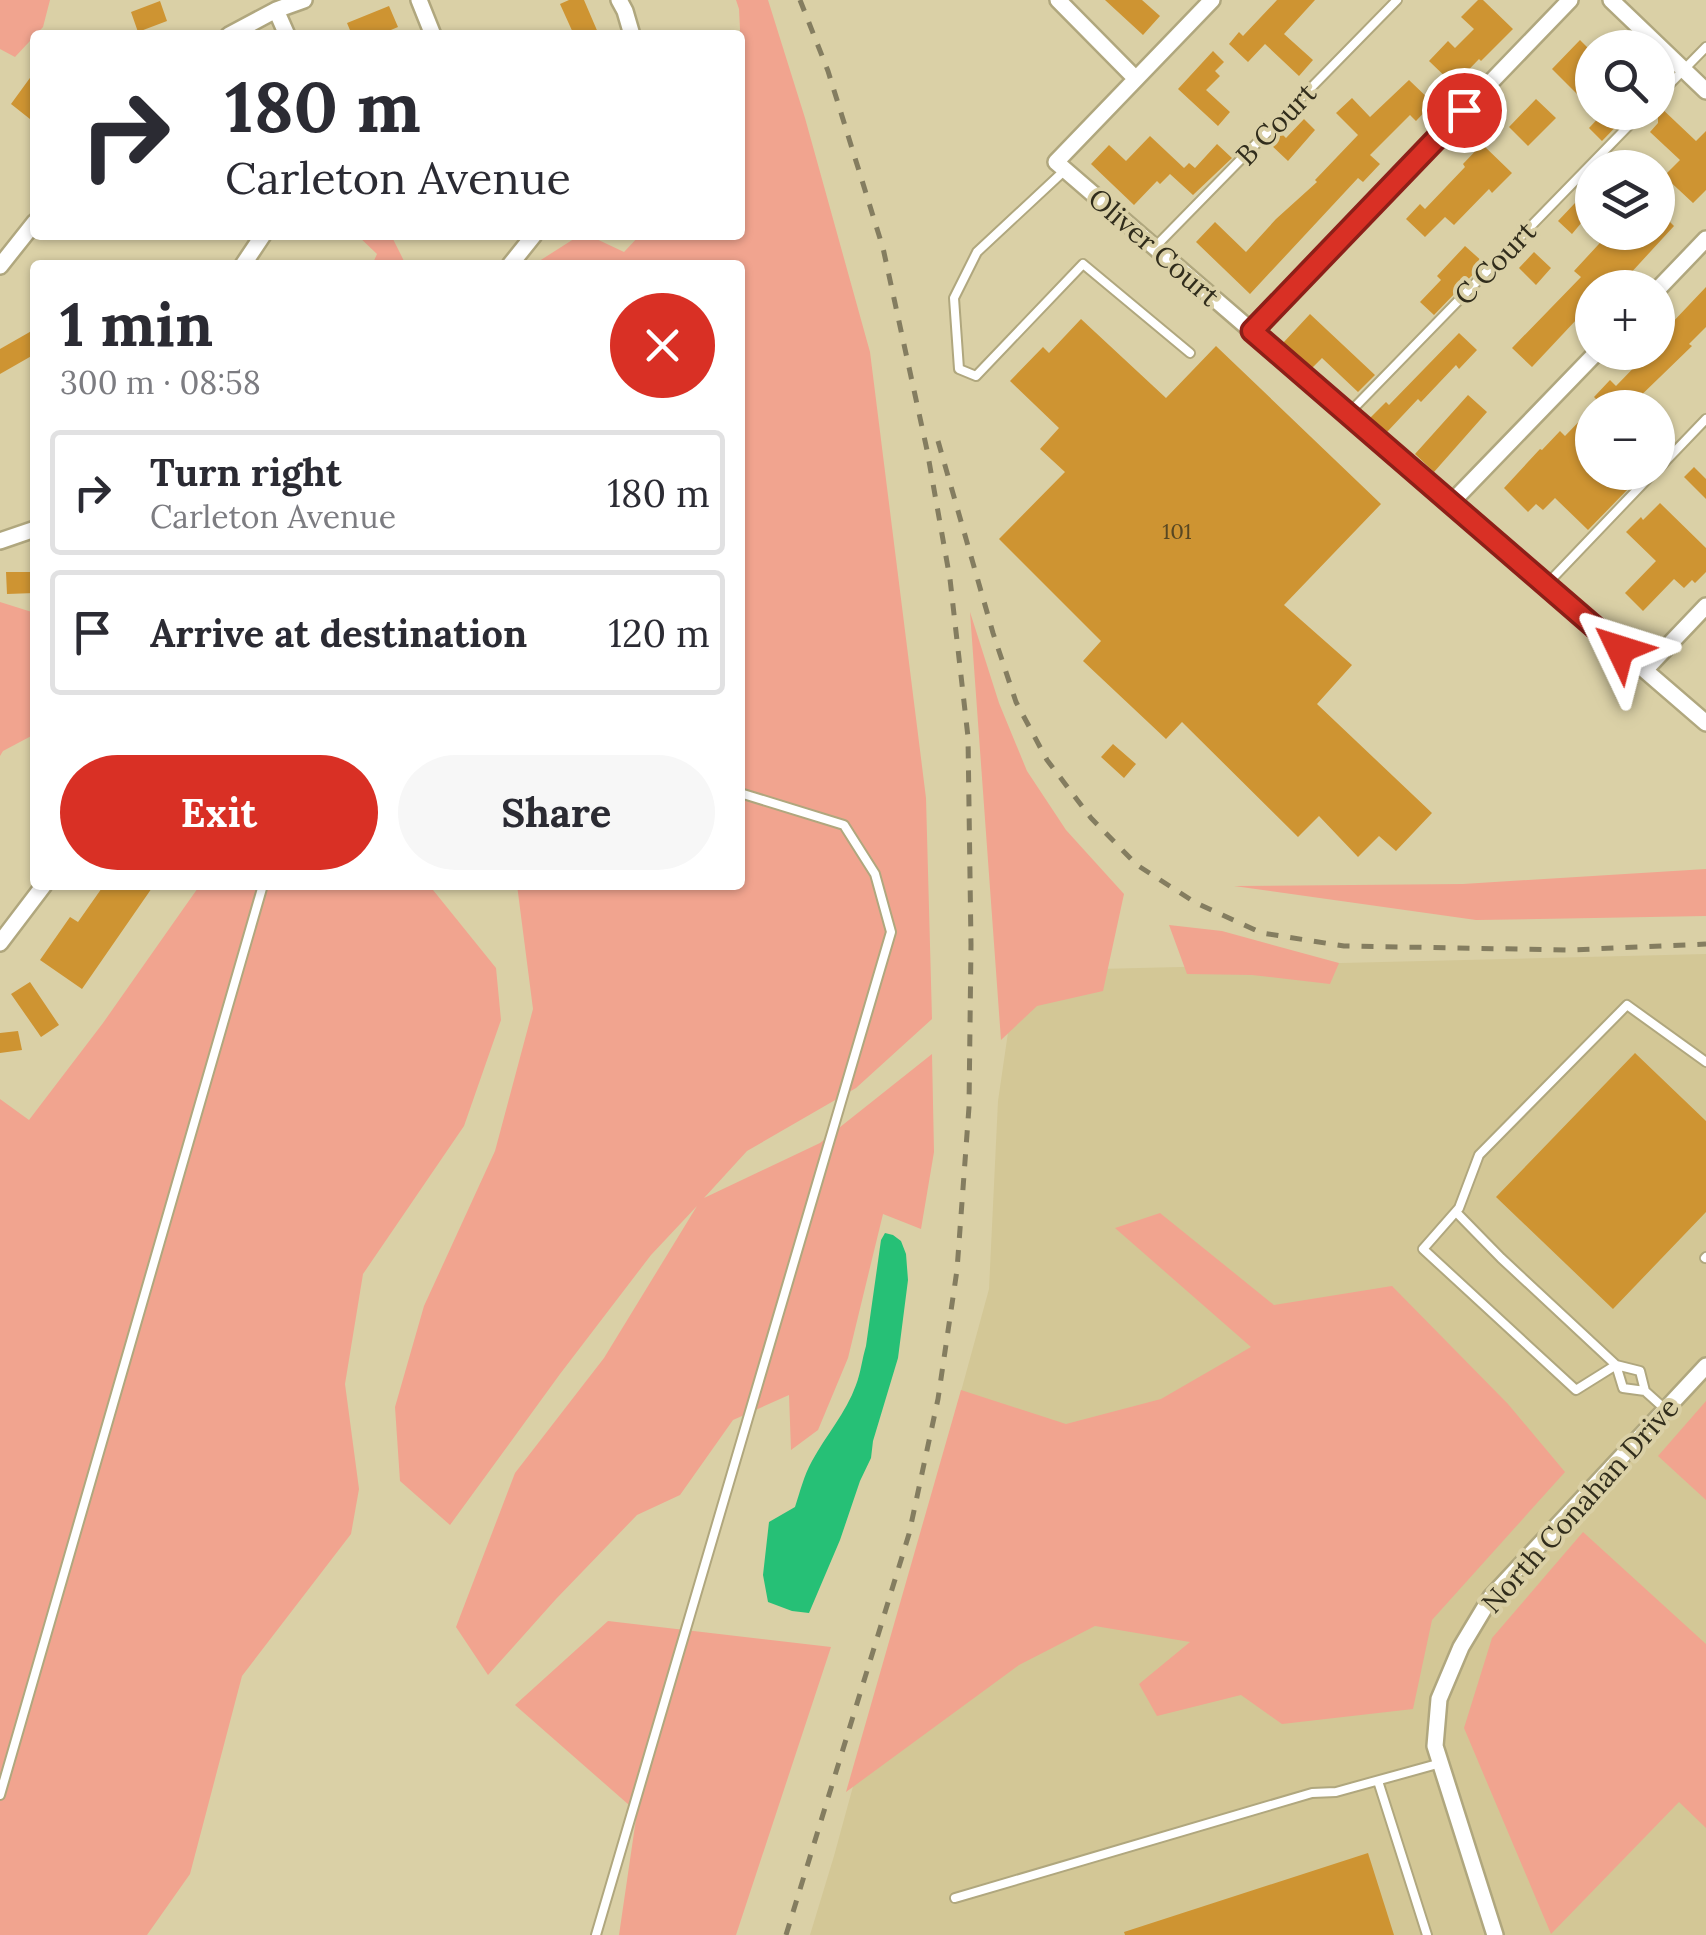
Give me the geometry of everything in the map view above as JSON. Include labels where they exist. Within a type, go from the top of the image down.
[{"type":"street","points":[[238,30],[304,0]]},
{"type":"street","points":[[419,0],[430,30]]},
{"type":"street","points":[[619,0],[630,30]]},
{"type":"street","points":[[1058,0],[1136,80]]},
{"type":"street","points":[[1060,166],[1212,0]]},
{"type":"street","points":[[1252,331],[1570,0]]},
{"type":"street","points":[[1611,0],[1706,91]]},
{"type":"street","points":[[276,10],[285,30]]},
{"type":"street","name":"Oliver Court","points":[[1060,166],[1706,723]]},
{"type":"street","points":[[0,266],[30,228]]},
{"type":"street","points":[[1675,271],[1706,239]]},
{"type":"street","points":[[1451,504],[1579,370]]},
{"type":"street","points":[[0,540],[30,531]]},
{"type":"street","points":[[1645,670],[1706,606]]},
{"type":"street","points":[[0,943],[40,890]]},
{"type":"street","name":"North Conahan Drive","points":[[1495,1935],[1436,1746],[1439,1699],[1460,1647],[1491,1597],[1706,1366]]},
{"type":"lane","name":"B Court","points":[[1154,248],[1397,0]]},
{"type":"lane","points":[[1675,79],[1706,47]]},
{"type":"lane","name":"C Court","points":[[1348,414],[1624,130]]},
{"type":"lane","points":[[1060,166],[977,252],[954,298],[959,369],[976,376],[1083,264],[1190,353]]},
{"type":"lane","points":[[1675,451],[1706,418]]},
{"type":"lane","points":[[1546,586],[1638,490]]},
{"type":"lane","points":[[596,1935],[891,932],[876,874],[844,825],[745,795]]},
{"type":"lane","points":[[0,1794],[261,890]]},
{"type":"lane","points":[[1665,1410],[1645,1391],[1640,1371],[1616,1366],[1576,1390],[1424,1249],[1460,1208],[1479,1155],[1627,1005],[1706,1062]]},
{"type":"lane","points":[[1456,1212],[1616,1366],[1623,1388],[1645,1391]]},
{"type":"lane","points":[[955,1898],[1312,1793],[1336,1792],[1441,1763]]},
{"type":"lane","points":[[1378,1780],[1427,1935]]},
{"type":"shaded area","points":[[0,0],[50,0],[43,27],[30,30],[30,41],[15,57],[0,49]]},
{"type":"shaded area","points":[[736,0],[768,0],[870,352],[926,798],[932,1019],[856,1088],[747,1151],[704,1198],[820,1143],[932,1054],[934,1152],[921,1229],[883,1214],[848,1358],[818,1430],[791,1450],[789,1395],[733,1420],[680,1495],[637,1515],[488,1675],[456,1627],[515,1473],[604,1358],[697,1206],[651,1255],[450,1525],[400,1481],[395,1407],[424,1306],[495,1151],[533,1009],[518,890],[745,890],[745,260],[541,260],[572,240],[599,240],[624,252],[635,240],[745,240],[745,30],[740,30]]},
{"type":"shaded area","points":[[362,240],[394,240],[404,260],[374,260],[377,254]]},
{"type":"shaded area","points":[[0,602],[30,611],[30,737],[0,756]]},
{"type":"shaded area","points":[[970,612],[999,703],[1027,771],[1066,830],[1124,894],[1103,991],[1037,1006],[1001,1040]]},
{"type":"shaded area","points":[[1706,869],[1706,916],[1476,920],[1234,886],[1463,884]]},
{"type":"shaded area","points":[[196,890],[433,890],[496,968],[501,1020],[464,1126],[363,1274],[345,1384],[359,1489],[351,1534],[242,1676],[190,1874],[147,1935],[0,1935],[0,1099],[29,1120]]},
{"type":"shaded area","points":[[1169,925],[1222,931],[1339,963],[1330,984],[1252,975],[1187,974]]},
{"type":"shaded area","points":[[1706,954],[1706,1935],[810,1935],[989,1289],[998,1101],[1017,971]]},
{"type":"shaded area","points":[[1160,1213],[1274,1305],[1392,1286],[1508,1404],[1565,1472],[1432,1620],[1413,1709],[1282,1724],[1241,1695],[1157,1716],[1139,1684],[1190,1642],[1095,1626],[1019,1665],[846,1792],[961,1390],[1066,1424],[1161,1399],[1251,1347],[1115,1228]]},
{"type":"shaded area","points":[[885,1233],[901,1241],[906,1254],[908,1280],[898,1358],[871,1458],[840,1540],[809,1613],[792,1611],[768,1602],[763,1575],[769,1522],[795,1507],[809,1466],[856,1385]]},
{"type":"shaded area","points":[[1706,1401],[1706,1500],[1658,1456]]},
{"type":"shaded area","points":[[1583,1532],[1706,1644],[1706,1828],[1679,1802],[1551,1934],[1464,1728],[1492,1638]]},
{"type":"shaded area","points":[[608,1621],[831,1647],[736,1935],[619,1935],[637,1812],[515,1705]]},
{"type":"building","points":[[584,0],[597,30],[572,30],[560,4]]},
{"type":"building","points":[[1105,0],[1142,0],[1160,16],[1143,35]]},
{"type":"building","points":[[1277,0],[1315,0],[1284,34],[1313,60],[1299,76],[1265,44],[1248,62],[1229,44],[1239,32],[1243,36]]},
{"type":"building","points":[[1478,0],[1483,0],[1513,29],[1454,85],[1429,61],[1448,41],[1455,48],[1474,29],[1461,17]]},
{"type":"building","points":[[160,1],[167,21],[137,30],[131,12]]},
{"type":"building","points":[[389,6],[398,27],[350,30],[347,23]]},
{"type":"building","points":[[1575,45],[1575,92],[1552,69]]},
{"type":"building","points":[[1213,51],[1224,62],[1215,71],[1220,76],[1206,90],[1230,112],[1218,126],[1178,89]]},
{"type":"building","points":[[30,78],[30,119],[11,104]]},
{"type":"building","points":[[1409,80],[1433,103],[1416,121],[1410,115],[1370,155],[1380,164],[1363,182],[1358,178],[1250,294],[1196,242],[1215,222],[1246,252],[1358,135],[1336,113],[1352,98],[1370,117]]},
{"type":"building","points":[[1536,99],[1556,118],[1528,146],[1509,127]]},
{"type":"building","points":[[1304,119],[1315,130],[1288,161],[1268,142],[1279,131],[1286,138]]},
{"type":"building","points":[[1675,121],[1696,141],[1706,131],[1706,190],[1693,203],[1675,186],[1675,165],[1680,160],[1675,150],[1669,150],[1650,132],[1675,130]]},
{"type":"building","points":[[1591,130],[1613,130],[1602,141]]},
{"type":"building","points":[[1150,136],[1184,168],[1189,163],[1195,168],[1217,144],[1232,158],[1193,195],[1170,174],[1160,184],[1157,181],[1134,205],[1091,164],[1109,145],[1126,161]]},
{"type":"building","points":[[1482,144],[1512,173],[1492,193],[1489,189],[1454,225],[1445,217],[1425,237],[1406,219],[1420,204],[1425,209]]},
{"type":"building","points":[[1575,203],[1572,234],[1558,221]]},
{"type":"building","points":[[1465,246],[1484,263],[1434,315],[1420,302],[1441,280],[1437,276]]},
{"type":"building","points":[[1593,250],[1652,250],[1634,270],[1574,271]]},
{"type":"building","points":[[1534,252],[1551,268],[1536,285],[1519,268]]},
{"type":"building","points":[[1575,283],[1575,321],[1532,367],[1512,348]]},
{"type":"building","points":[[1706,287],[1706,327],[1675,362],[1675,320]]},
{"type":"building","points":[[1310,314],[1375,375],[1358,392],[1322,358],[1312,368],[1283,343]]},
{"type":"building","points":[[1081,319],[1166,398],[1216,346],[1381,504],[1284,605],[1352,665],[1317,704],[1432,813],[1396,851],[1379,836],[1358,857],[1319,816],[1298,837],[1182,722],[1166,739],[1083,661],[1101,641],[999,539],[1065,472],[1040,449],[1059,428],[1010,381],[1043,347],[1049,353]]},
{"type":"building","points":[[30,332],[30,357],[0,374],[0,349]]},
{"type":"building","points":[[1459,333],[1477,350],[1459,369],[1456,365],[1387,432],[1370,418],[1386,402],[1389,405]]},
{"type":"building","points":[[1632,370],[1667,370],[1647,390],[1601,390],[1610,380],[1616,386]]},
{"type":"building","points":[[1468,395],[1487,412],[1434,472],[1415,454]]},
{"type":"building","points":[[1575,426],[1575,490],[1627,490],[1588,530],[1555,498],[1543,510],[1536,504],[1528,512],[1504,488],[1560,431],[1565,436]]},
{"type":"building","points":[[1694,467],[1706,479],[1706,499],[1684,477]]},
{"type":"building","points":[[1660,503],[1706,548],[1706,572],[1684,588],[1674,579],[1643,611],[1625,593],[1656,561],[1626,532]]},
{"type":"building","points":[[6,572],[30,572],[30,593],[7,594]]},
{"type":"building","points":[[1113,744],[1136,764],[1124,778],[1101,757]]},
{"type":"building","points":[[100,890],[151,890],[82,989],[40,960],[70,917],[78,922]]},
{"type":"building","points":[[30,982],[59,1025],[41,1037],[11,994]]},
{"type":"building","points":[[18,1031],[22,1050],[0,1053],[0,1033]]},
{"type":"building","points":[[1635,1053],[1706,1121],[1706,1212],[1613,1309],[1496,1197]]},
{"type":"building","points":[[1368,1853],[1394,1935],[1124,1932]]},
{"type":"railway","points":[[786,1935],[909,1534],[938,1399],[957,1270],[969,1107],[971,945],[968,737],[950,579],[927,450],[883,248],[828,71],[800,0]]},
{"type":"railway","points":[[938,441],[1016,702],[1047,760],[1091,818],[1137,865],[1196,903],[1262,933],[1344,946],[1570,950],[1706,944]]},
{"type":"route","points":[[1464,110],[1252,331],[1620,649]]}]
